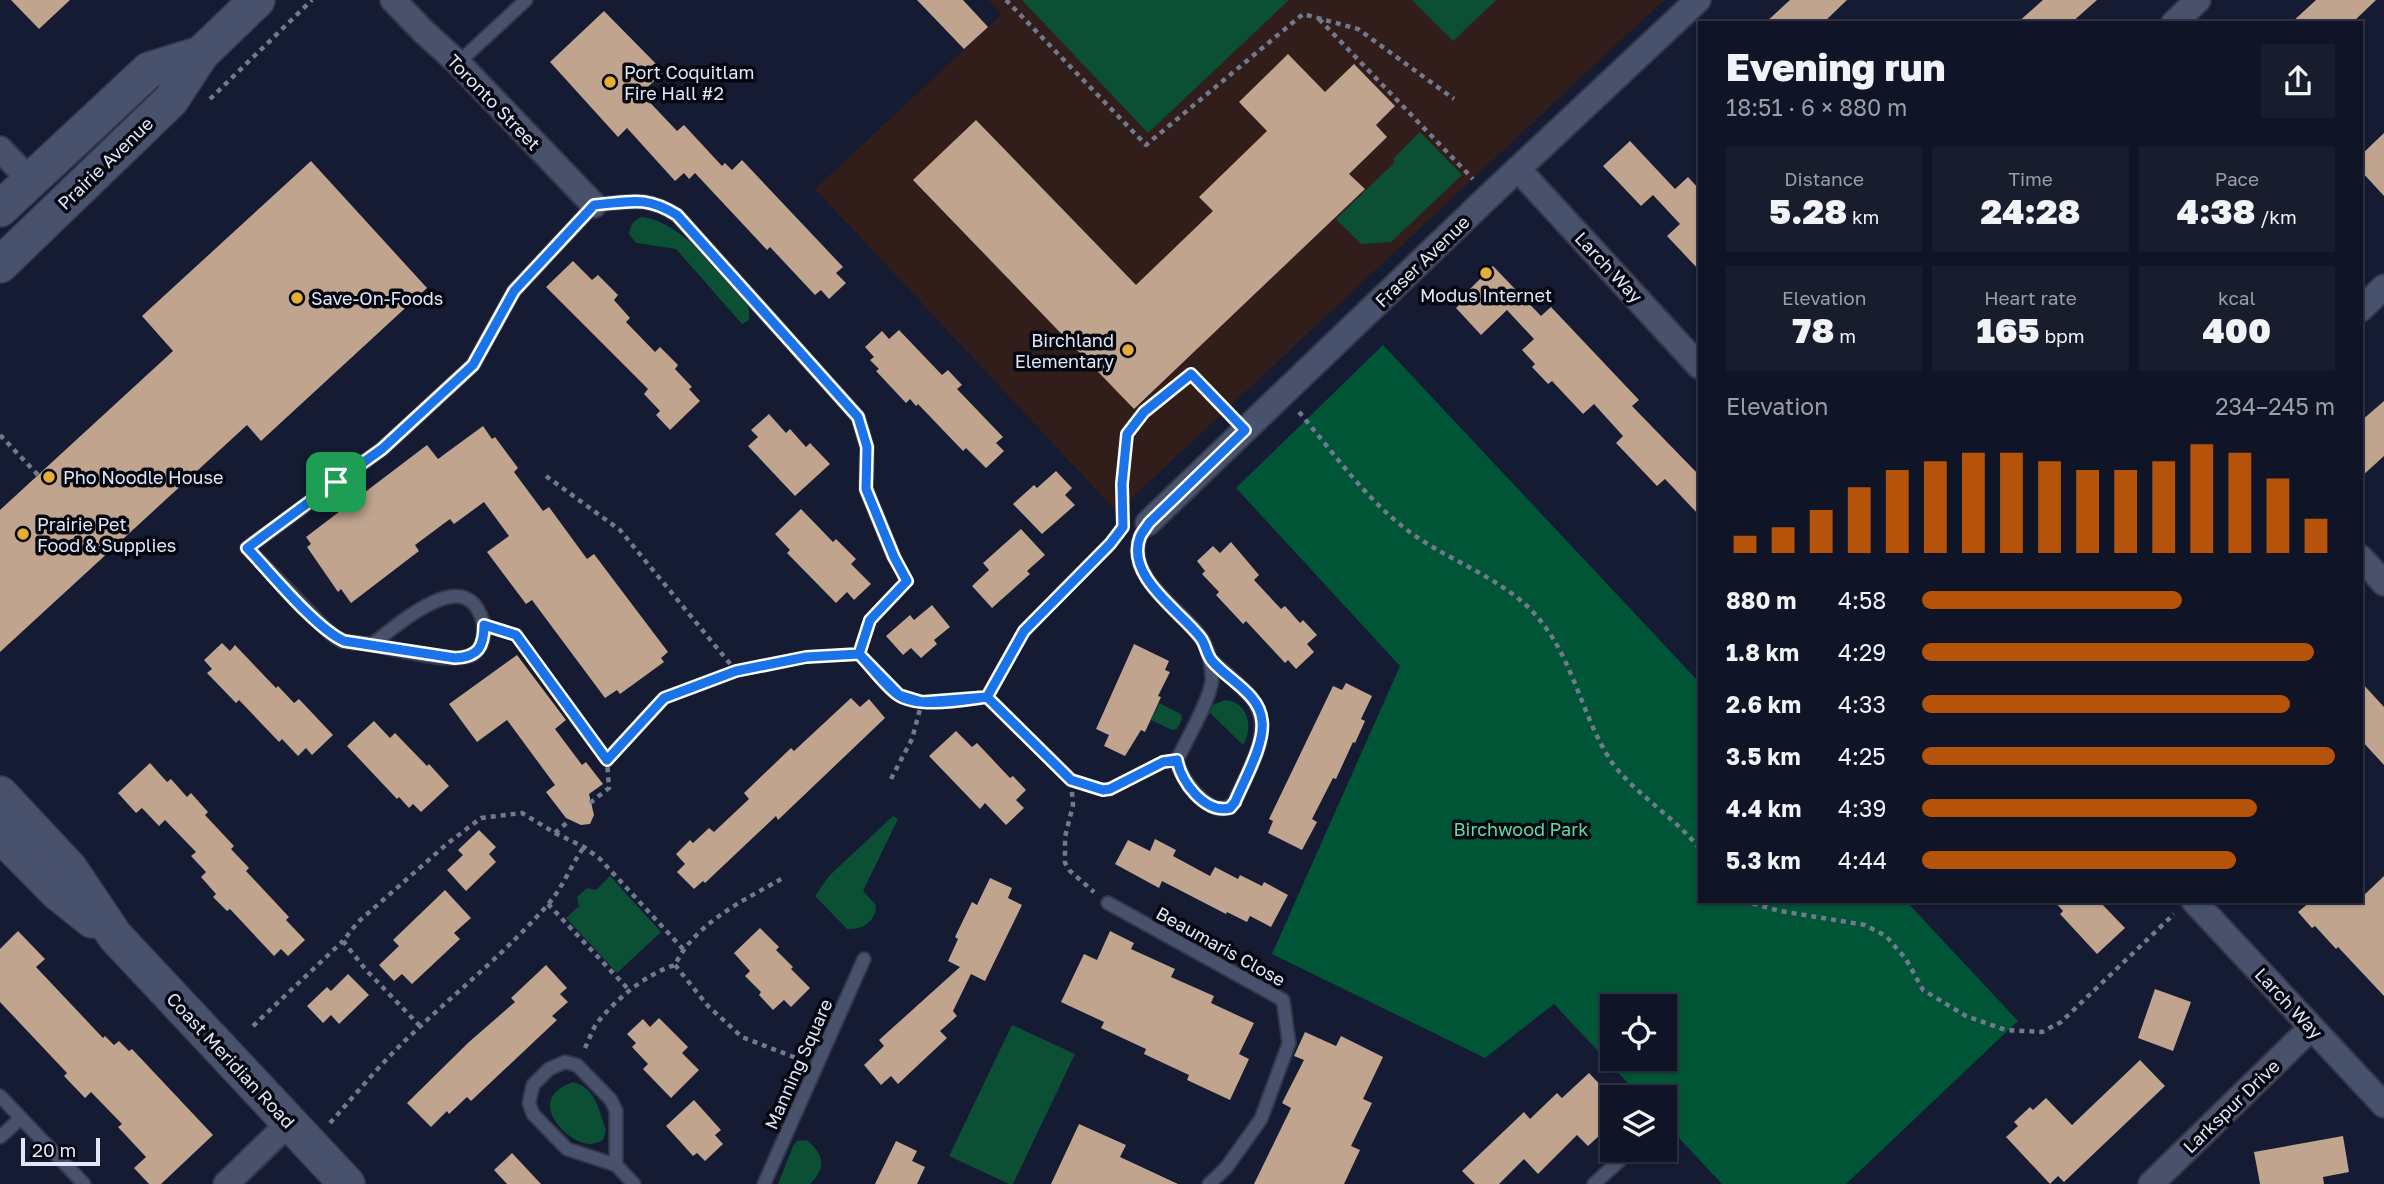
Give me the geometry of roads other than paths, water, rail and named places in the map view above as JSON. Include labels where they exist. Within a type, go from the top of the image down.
[{"type":"main road","name":"Prairie Avenue","points":[[0,265],[171,100],[201,54],[257,0]]},
{"type":"main road","name":"Prairie Avenue","points":[[0,209],[149,70],[201,54]]},
{"type":"main road","name":"Coast Meridian Road","points":[[0,794],[11,842],[70,869],[115,936],[347,1184]]},
{"type":"street","name":"Toronto Street","points":[[393,0],[424,33],[458,63],[594,205]]},
{"type":"street","name":"Fraser Avenue","points":[[1149,523],[1282,393],[1698,0]]},
{"type":"street","points":[[2176,21],[2198,0]]},
{"type":"street","points":[[0,149],[30,180]]},
{"type":"street","name":"Larch Way","points":[[1518,169],[1698,365]]},
{"type":"street","points":[[2363,307],[2384,287]]},
{"type":"street","points":[[2363,560],[2384,583]]},
{"type":"street","name":"Larch Way","points":[[2187,905],[2311,1027],[2384,1105]]},
{"type":"street","name":"Larkspur Drive","points":[[2151,1184],[2311,1027]]},
{"type":"street","points":[[226,1184],[300,1134]]},
{"type":"lane","points":[[458,63],[526,0]]},
{"type":"lane","points":[[371,645],[428,603],[443,597],[457,597],[475,604],[484,625],[484,639],[475,653],[467,657],[390,650],[344,641],[333,636],[247,548],[382,449],[473,365],[514,291],[594,205],[640,201],[659,204],[677,215],[858,417],[867,447],[866,489],[894,557]]},
{"type":"lane","points":[[1149,523],[1140,538],[1138,553],[1141,569],[1202,639],[1210,659],[1212,682],[1177,760],[1181,776],[1198,796],[1218,808],[1230,808],[1235,802],[1262,736],[1260,710],[1210,659]]},
{"type":"lane","name":"Beaumaris Close","points":[[1108,903],[1283,1000],[1289,1043],[1261,1119],[1226,1168],[1209,1184]]},
{"type":"lane","name":"Manning Square","points":[[764,1184],[864,959]]},
{"type":"lane","points":[[616,1165],[616,1111],[611,1100],[577,1065],[565,1062],[549,1069],[533,1085],[529,1102],[533,1114],[568,1149],[616,1165],[634,1184]]},
{"type":"lane","points":[[0,1096],[84,1184]]},
{"type":"lane","points":[[0,1137],[20,1118]]},
{"type":"lane","points":[[1594,1184],[1618,1162]]},
{"type":"place","name":"Port Coquitlam Fire Hall #2","points":[[610,82]]},
{"type":"place","name":"Modus Internet","points":[[1486,273]]},
{"type":"place","name":"Save-On-Foods","points":[[297,298]]},
{"type":"place","name":"Birchland Elementary","points":[[1128,350]]},
{"type":"place","name":"Pho Noodle House","points":[[49,477]]},
{"type":"place","name":"Prairie Pet Food & Supplies","points":[[23,534]]},
{"type":"park label","name":"Birchwood Park","points":[[1521,829]]}]
